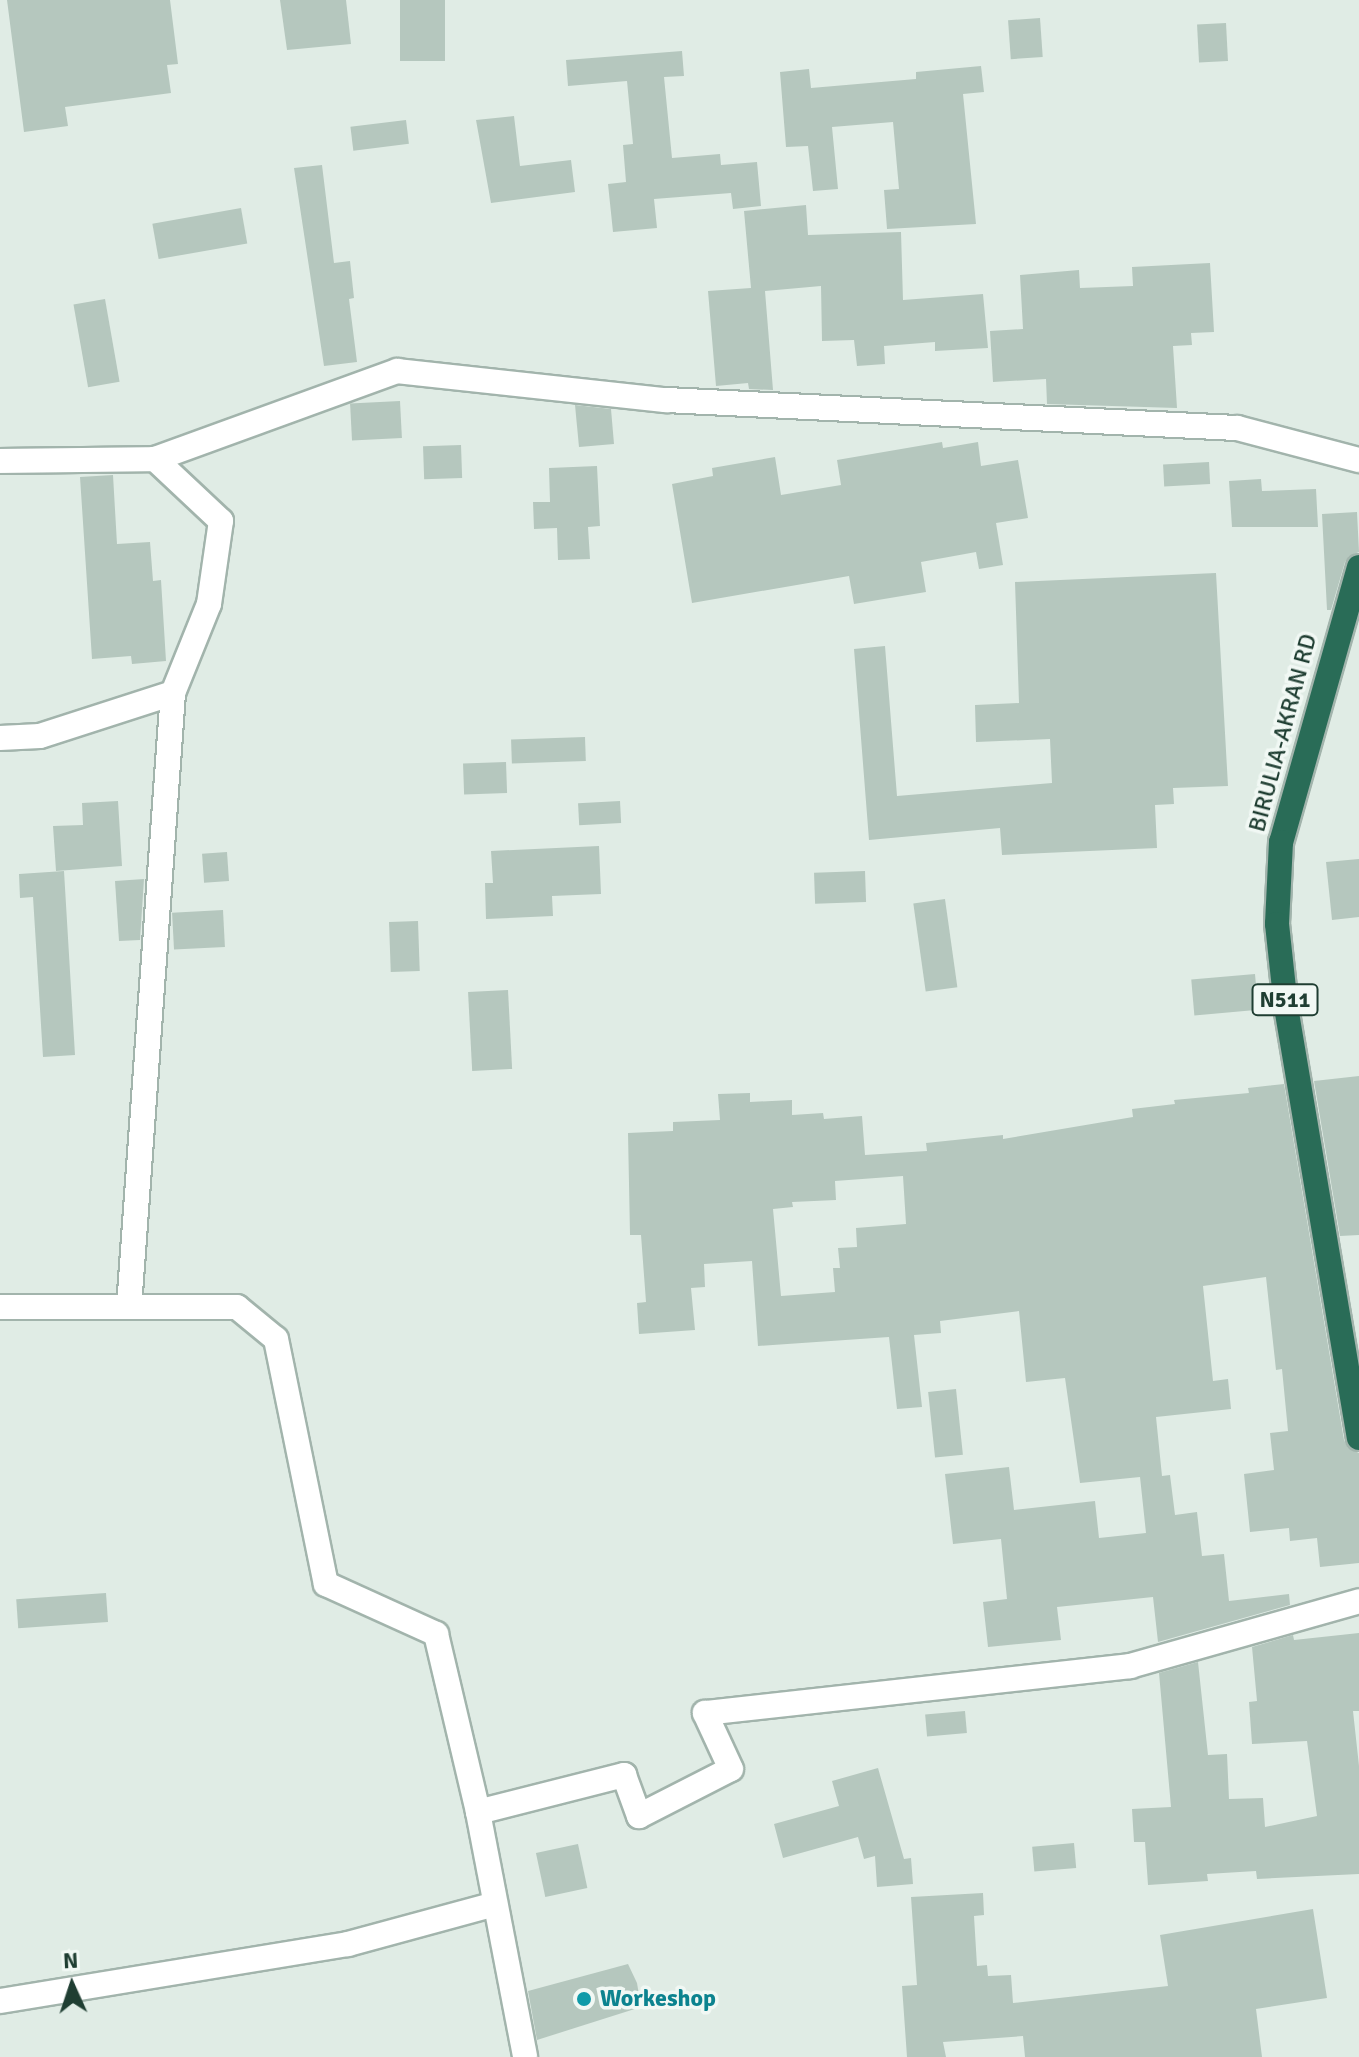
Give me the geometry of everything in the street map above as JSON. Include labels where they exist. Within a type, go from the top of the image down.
[{"type":"highway","name":"BIRULIA-AKRAN RD","points":[[1359,567],[1281,842],[1277,924],[1286,1007],[1359,1438]]},
{"type":"street","points":[[0,461],[155,459],[397,371],[666,400],[1237,428],[1359,460]]},
{"type":"street","points":[[129,1307],[173,693],[209,604],[221,521],[155,459]]},
{"type":"street","points":[[0,738],[40,736],[173,693]]},
{"type":"street","points":[[0,1307],[237,1307],[276,1339],[326,1584],[436,1634],[478,1812],[525,2057]]},
{"type":"street","points":[[478,1812],[624,1775],[639,1816],[731,1769],[705,1713],[1130,1666],[1359,1601]]},
{"type":"street","points":[[0,2001],[348,1944],[495,1904]]},
{"type":"building","points":[[7,0],[170,0],[178,64],[167,65],[171,93],[65,107],[68,126],[24,132]]},
{"type":"building","points":[[280,0],[346,0],[351,44],[287,50]]},
{"type":"building","points":[[400,0],[445,0],[445,61],[400,61]]},
{"type":"building","points":[[1040,18],[1043,57],[1011,59],[1008,20]]},
{"type":"building","points":[[1226,23],[1228,61],[1199,62],[1197,25]]},
{"type":"building","points":[[682,51],[684,76],[664,77],[672,158],[720,154],[721,165],[757,162],[761,206],[733,209],[731,193],[654,199],[657,228],[613,232],[608,184],[626,182],[623,145],[633,144],[627,81],[568,86],[566,60]]},
{"type":"building","points":[[981,66],[984,92],[963,94],[976,224],[887,229],[884,190],[899,189],[893,122],[832,127],[838,189],[813,191],[808,146],[786,147],[780,72],[809,69],[811,88],[916,79],[916,72]]},
{"type":"building","points":[[514,116],[520,166],[571,160],[575,192],[491,203],[476,120]]},
{"type":"building","points":[[406,120],[409,144],[353,151],[350,127]]},
{"type":"building","points":[[322,165],[334,263],[350,261],[354,298],[349,299],[357,362],[324,366],[294,168]]},
{"type":"building","points":[[806,205],[808,235],[901,232],[903,300],[983,294],[988,348],[935,351],[935,342],[884,346],[885,364],[857,366],[854,340],[822,341],[821,286],[765,291],[773,390],[749,389],[748,383],[716,386],[708,291],[751,288],[744,211]]},
{"type":"building","points":[[241,208],[247,243],[159,259],[152,224]]},
{"type":"building","points":[[1210,263],[1214,332],[1191,333],[1192,345],[1173,346],[1177,408],[1047,404],[1046,379],[993,382],[990,331],[1023,329],[1020,275],[1079,270],[1080,288],[1133,286],[1132,267]]},
{"type":"building","points":[[105,299],[120,382],[88,387],[73,305]]},
{"type":"building","points":[[400,401],[402,438],[352,441],[350,404]]},
{"type":"building","points":[[575,405],[611,409],[614,444],[579,447]]},
{"type":"building","points":[[942,442],[943,448],[978,442],[981,466],[1018,460],[1028,518],[996,523],[1003,565],[979,569],[976,552],[921,562],[926,592],[854,604],[849,576],[692,603],[672,484],[713,476],[712,468],[775,457],[781,495],[841,485],[837,460]]},
{"type":"building","points":[[461,445],[462,478],[424,479],[423,446]]},
{"type":"building","points":[[1209,462],[1210,484],[1164,486],[1163,464]]},
{"type":"building","points":[[597,466],[600,526],[588,527],[590,559],[558,560],[557,528],[534,529],[533,502],[550,502],[549,468]]},
{"type":"building","points":[[113,475],[117,544],[150,542],[153,581],[161,580],[166,661],[132,664],[131,656],[92,659],[80,477]]},
{"type":"building","points":[[1261,479],[1262,491],[1316,489],[1318,527],[1232,527],[1229,481]]},
{"type":"building","points":[[1357,512],[1359,552],[1349,556],[1345,562],[1331,610],[1327,610],[1322,514]]},
{"type":"building","points":[[1216,573],[1228,786],[1173,788],[1174,804],[1155,805],[1157,848],[1002,855],[1000,828],[869,840],[854,649],[885,646],[897,796],[1052,783],[1050,739],[976,742],[975,705],[1019,703],[1015,582]]},
{"type":"building","points":[[585,737],[586,761],[512,764],[511,740]]},
{"type":"building","points":[[506,762],[507,793],[464,794],[463,764]]},
{"type":"building","points":[[118,801],[122,866],[56,871],[53,826],[83,825],[82,803]]},
{"type":"building","points":[[620,801],[621,823],[579,825],[578,803]]},
{"type":"building","points":[[599,846],[601,894],[552,896],[553,916],[486,919],[485,883],[493,883],[491,851]]},
{"type":"building","points":[[227,852],[229,881],[204,883],[202,854]]},
{"type":"building","points":[[1359,859],[1359,917],[1332,920],[1326,862]]},
{"type":"building","points":[[64,871],[75,1055],[43,1057],[33,897],[20,898],[19,874]]},
{"type":"building","points":[[865,871],[866,902],[815,904],[814,873]]},
{"type":"building","points":[[144,879],[140,940],[119,941],[115,881]]},
{"type":"building","points":[[945,899],[957,987],[926,992],[913,903]]},
{"type":"building","points":[[223,910],[225,947],[174,950],[172,913]]},
{"type":"building","points":[[418,921],[420,971],[391,972],[389,922]]},
{"type":"building","points":[[1255,974],[1258,1010],[1194,1015],[1191,980]]},
{"type":"building","points":[[508,990],[512,1069],[472,1071],[468,992]]},
{"type":"building","points":[[1359,1076],[1359,1235],[1340,1236],[1314,1081]]},
{"type":"building","points":[[1284,1084],[1344,1440],[1348,1448],[1359,1453],[1359,1563],[1320,1567],[1317,1538],[1290,1541],[1289,1528],[1250,1532],[1244,1474],[1274,1470],[1270,1433],[1288,1431],[1282,1369],[1276,1370],[1266,1277],[1203,1286],[1213,1381],[1228,1379],[1231,1409],[1156,1417],[1162,1476],[1170,1475],[1175,1515],[1197,1512],[1202,1556],[1224,1554],[1229,1601],[1289,1594],[1290,1605],[1158,1642],[1153,1597],[1057,1607],[1061,1640],[988,1647],[983,1602],[1007,1599],[1001,1539],[953,1544],[945,1474],[1009,1467],[1014,1510],[1095,1501],[1099,1538],[1146,1533],[1140,1477],[1080,1483],[1065,1378],[1026,1382],[1019,1311],[940,1321],[941,1333],[914,1335],[922,1407],[897,1409],[889,1337],[758,1346],[752,1261],[704,1264],[705,1287],[691,1288],[695,1330],[639,1334],[637,1303],[646,1302],[641,1235],[630,1235],[628,1133],[673,1131],[673,1122],[720,1120],[718,1094],[750,1093],[750,1102],[792,1100],[792,1115],[823,1113],[824,1119],[862,1116],[865,1155],[927,1151],[926,1143],[1003,1135],[1003,1139],[1133,1117],[1132,1109],[1175,1104],[1174,1100],[1249,1093],[1248,1088]],"holes":[[[903,1176],[906,1224],[856,1228],[857,1247],[838,1248],[840,1268],[833,1268],[835,1292],[781,1296],[773,1209],[793,1207],[792,1202],[836,1200],[835,1181]]]},
{"type":"building","points":[[956,1389],[963,1455],[935,1458],[928,1392]]},
{"type":"building","points":[[106,1593],[108,1622],[18,1628],[16,1599]]},
{"type":"building","points":[[1359,1633],[1359,1711],[1353,1711],[1359,1766],[1359,1874],[1257,1879],[1256,1871],[1207,1874],[1208,1881],[1148,1885],[1145,1842],[1134,1842],[1132,1809],[1171,1807],[1159,1673],[1198,1662],[1208,1755],[1227,1754],[1229,1799],[1263,1798],[1265,1827],[1317,1816],[1307,1741],[1252,1744],[1249,1702],[1257,1701],[1252,1647],[1293,1635],[1294,1640]]},
{"type":"building","points":[[965,1711],[967,1733],[927,1736],[925,1714]]},
{"type":"building","points":[[878,1768],[904,1859],[911,1858],[913,1884],[877,1887],[875,1856],[864,1859],[858,1837],[783,1858],[774,1824],[839,1806],[832,1781]]},
{"type":"building","points":[[1074,1843],[1076,1868],[1034,1872],[1032,1847]]},
{"type":"building","points":[[578,1844],[587,1888],[545,1897],[536,1853]]},
{"type":"building","points":[[983,1893],[984,1915],[974,1916],[977,1966],[987,1965],[988,1976],[1011,1975],[1013,2003],[1168,1986],[1160,1935],[1313,1909],[1327,1998],[1256,2009],[1262,2057],[1025,2057],[1023,2036],[943,2042],[946,2057],[907,2057],[902,1986],[917,1985],[911,1897]]},
{"type":"building","name":"Workeshop","points":[[628,1964],[637,1983],[641,2007],[537,2040],[528,1991]]},
{"type":"place","name":"Workeshop","points":[[584,1999]]}]
